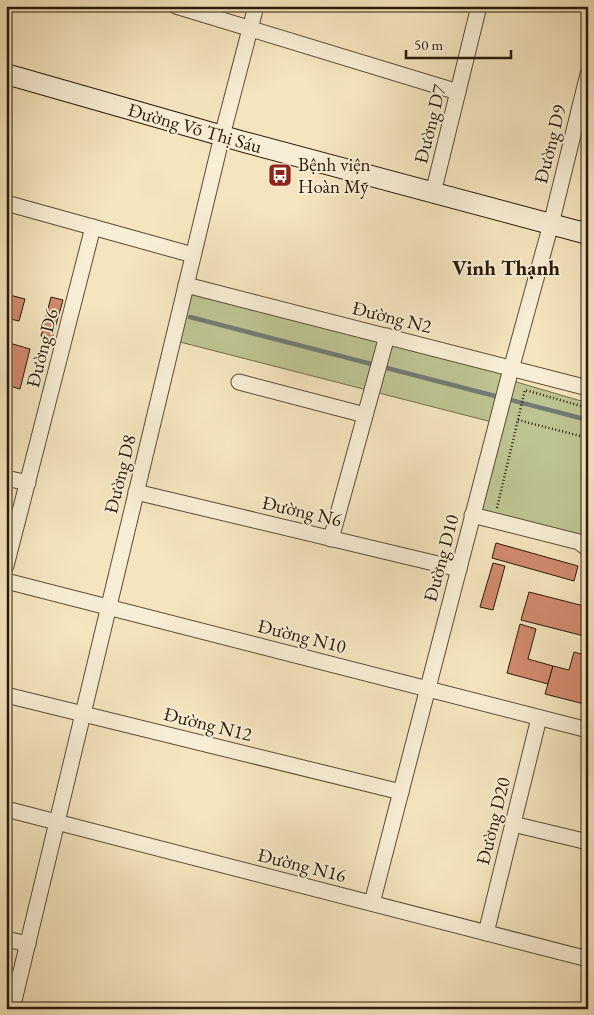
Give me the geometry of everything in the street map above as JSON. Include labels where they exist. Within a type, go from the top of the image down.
[{"type":"main road","name":"Đường Võ Thị Sáu","points":[[6,74],[222,136],[588,234]]},
{"type":"street","points":[[176,6],[458,92]]},
{"type":"street","name":"Đường D8","points":[[57,822],[222,136],[256,6]]},
{"type":"street","name":"Đường D7","points":[[433,193],[479,6]]},
{"type":"street","name":"Đường D9","points":[[551,224],[588,74]]},
{"type":"street","points":[[6,203],[194,255]]},
{"type":"street","name":"Đường D10","points":[[372,903],[511,368],[551,224]]},
{"type":"street","name":"Đường D6","points":[[6,566],[94,228]]},
{"type":"street","name":"Đường N2","points":[[186,284],[588,388]]},
{"type":"street","points":[[331,539],[387,336]]},
{"type":"street","points":[[239,382],[365,415]]},
{"type":"street","points":[[6,478],[28,483]]},
{"type":"street","name":"Đường N6","points":[[136,492],[459,569]]},
{"type":"street","points":[[472,516],[579,542],[588,549]]},
{"type":"street","name":"Đường N10","points":[[6,581],[588,730]]},
{"type":"street","name":"Đường N12","points":[[6,696],[401,792]]},
{"type":"street","name":"Đường D20","points":[[486,933],[539,718]]},
{"type":"street","name":"Đường N16","points":[[6,809],[588,959]]},
{"type":"street","points":[[12,1009],[57,822]]},
{"type":"street","points":[[513,824],[588,842]]},
{"type":"street","points":[[6,939],[28,944]]},
{"type":"path","points":[[497,508],[524,390],[588,408]]},
{"type":"path","points":[[518,420],[588,438]]},
{"type":"green space","points":[[188,290],[507,365],[492,422],[176,341]]},
{"type":"green space","points":[[513,381],[588,403],[588,542],[479,512]]},
{"type":"building","points":[[6,294],[25,299],[19,321],[6,318]]},
{"type":"building","points":[[51,297],[63,300],[52,339],[41,336]]},
{"type":"building","points":[[6,342],[30,349],[20,389],[6,385]]},
{"type":"building","points":[[496,543],[578,566],[574,581],[492,558]]},
{"type":"building","points":[[493,563],[505,566],[493,610],[480,607]]},
{"type":"building","points":[[529,592],[588,607],[588,637],[521,620]]},
{"type":"building","points":[[520,624],[536,629],[528,659],[553,666],[548,684],[507,673]]},
{"type":"building","points":[[574,652],[588,656],[588,705],[545,694],[553,666],[569,670]]},
{"type":"waterway","points":[[190,317],[588,420]]},
{"type":"place","name":"Bệnh viện Hoàn Mỹ","points":[[280,175]]},
{"type":"district","name":"Vinh Thạnh","points":[[506,267]]}]
